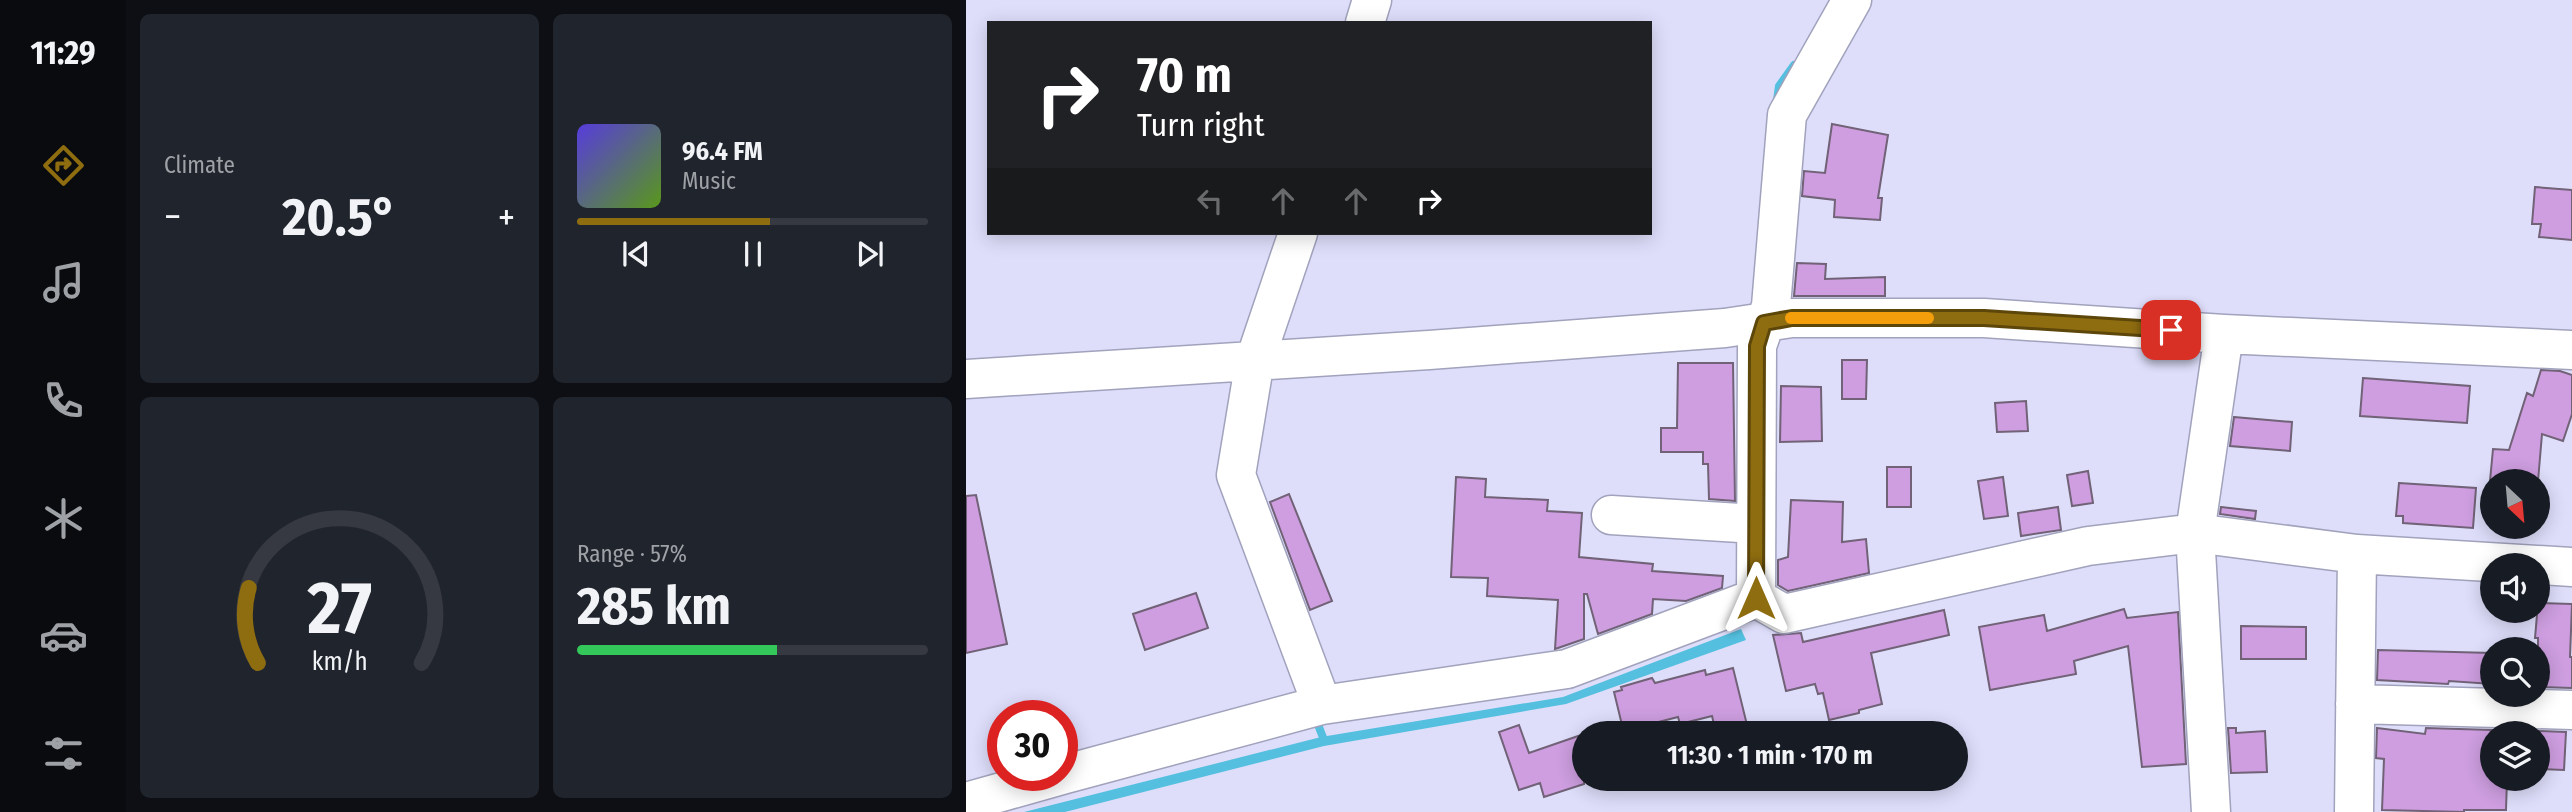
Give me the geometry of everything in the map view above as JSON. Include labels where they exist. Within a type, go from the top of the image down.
[{"type":"street","points":[[1366,21],[1372,0]]},
{"type":"street","points":[[1756,598],[1757,346],[1772,306],[1787,115],[1842,3]]},
{"type":"street","points":[[1297,235],[1255,360],[1236,475],[1321,705]]},
{"type":"street","points":[[966,379],[1429,350],[1725,328],[1792,318],[1984,318],[2224,334],[2572,350]]},
{"type":"street","points":[[2211,812],[2195,533],[2224,334]]},
{"type":"street","points":[[1611,515],[1756,524]]},
{"type":"street","points":[[1756,598],[1784,614],[2088,546],[2195,533],[2480,582]]},
{"type":"street","points":[[2357,563],[2572,567]]},
{"type":"street","points":[[2354,812],[2357,563]]},
{"type":"street","points":[[2550,590],[2572,592]]},
{"type":"street","points":[[1078,771],[1321,705],[1567,669],[1756,598]]},
{"type":"street","points":[[2355,704],[2572,710]]},
{"type":"street","points":[[966,802],[1005,791]]},
{"type":"water","points":[[1741,629],[1746,640],[1566,704],[1324,746],[1065,812],[1024,812],[1321,737],[1563,697]]},
{"type":"building","points":[[1832,124],[1888,135],[1878,198],[1882,198],[1880,220],[1834,217],[1835,200],[1802,196],[1804,171],[1825,173]]},
{"type":"building","points":[[2535,187],[2572,190],[2572,240],[2539,237],[2541,224],[2532,224]]},
{"type":"building","points":[[1797,263],[1826,264],[1825,279],[1885,277],[1885,296],[1794,296]]},
{"type":"building","points":[[1842,360],[1867,360],[1866,399],[1842,399]]},
{"type":"building","points":[[1678,363],[1733,363],[1735,501],[1709,499],[1708,464],[1703,464],[1703,452],[1661,452],[1661,428],[1677,428]]},
{"type":"building","points":[[2541,370],[2572,375],[2572,414],[2563,441],[2542,434],[2539,469],[2491,469],[2493,449],[2509,450],[2527,393],[2533,396]]},
{"type":"building","points":[[2363,378],[2470,386],[2467,423],[2360,416]]},
{"type":"building","points":[[1781,386],[1821,387],[1822,441],[1780,442]]},
{"type":"building","points":[[2026,401],[2028,431],[1997,432],[1995,403]]},
{"type":"building","points":[[2234,417],[2292,422],[2290,451],[2230,446]]},
{"type":"building","points":[[1887,467],[1911,467],[1911,507],[1887,507]]},
{"type":"building","points":[[2088,471],[2093,503],[2072,506],[2067,475]]},
{"type":"building","points":[[1456,477],[1486,479],[1485,497],[1548,500],[1547,511],[1582,513],[1579,557],[1653,564],[1652,571],[1723,576],[1722,588],[1686,601],[1653,599],[1652,614],[1598,634],[1587,594],[1584,594],[1584,639],[1555,649],[1558,600],[1487,596],[1488,578],[1451,577]]},
{"type":"building","points":[[2003,477],[2008,516],[1984,519],[1978,481]]},
{"type":"building","points":[[2399,483],[2476,488],[2473,528],[2403,523],[2403,516],[2396,516]]},
{"type":"building","points":[[1289,494],[1332,601],[1310,610],[1270,502]]},
{"type":"building","points":[[976,495],[1007,644],[966,653],[966,496]]},
{"type":"building","points":[[1791,500],[1843,502],[1842,542],[1866,539],[1869,573],[1788,591],[1778,585],[1778,560],[1788,557]]},
{"type":"building","points":[[2058,507],[2061,530],[2021,536],[2018,513]]},
{"type":"building","points":[[2221,507],[2256,511],[2255,519],[2220,514]]},
{"type":"building","points":[[1196,593],[1208,628],[1145,650],[1133,614]]},
{"type":"building","points":[[2550,603],[2572,604],[2572,688],[2550,687],[2550,637],[2535,637],[2536,623],[2550,623]]},
{"type":"building","points":[[2124,609],[2127,618],[2178,612],[2186,764],[2142,767],[2128,646],[2074,661],[2076,674],[1990,690],[1979,627],[2044,615],[2047,631]]},
{"type":"building","points":[[1944,610],[1949,635],[1871,653],[1882,704],[1829,720],[1823,693],[1818,694],[1815,684],[1786,691],[1773,635],[1801,633],[1803,642]]},
{"type":"building","points":[[2241,626],[2306,627],[2306,659],[2241,659]]},
{"type":"building","points":[[2378,650],[2480,653],[2480,683],[2377,680]]},
{"type":"building","points":[[1733,668],[1746,721],[1713,721],[1712,716],[1692,721],[1679,721],[1678,717],[1662,721],[1621,721],[1614,692],[1622,690],[1621,687],[1652,678],[1655,683],[1705,670],[1706,675]]},
{"type":"building","points":[[1519,725],[1529,753],[1572,738],[1572,788],[1544,797],[1540,783],[1519,790],[1499,732]]},
{"type":"building","points":[[2228,728],[2236,728],[2236,733],[2265,731],[2267,772],[2231,773]]},
{"type":"building","points":[[2377,728],[2425,734],[2426,728],[2480,730],[2480,791],[2507,791],[2506,810],[2382,810],[2384,759],[2376,758]]},
{"type":"building","points":[[2550,731],[2566,732],[2564,770],[2550,769]]},
{"type":"waterway","points":[[1777,100],[1779,86],[1794,65]]},
{"type":"waterway","points":[[1315,717],[1324,740]]},
{"type":"slow traffic","points":[[1791,318],[1928,318]]},
{"type":"route","points":[[1756,598],[1757,346],[1764,323],[1792,318],[1984,318],[2171,330]]}]
